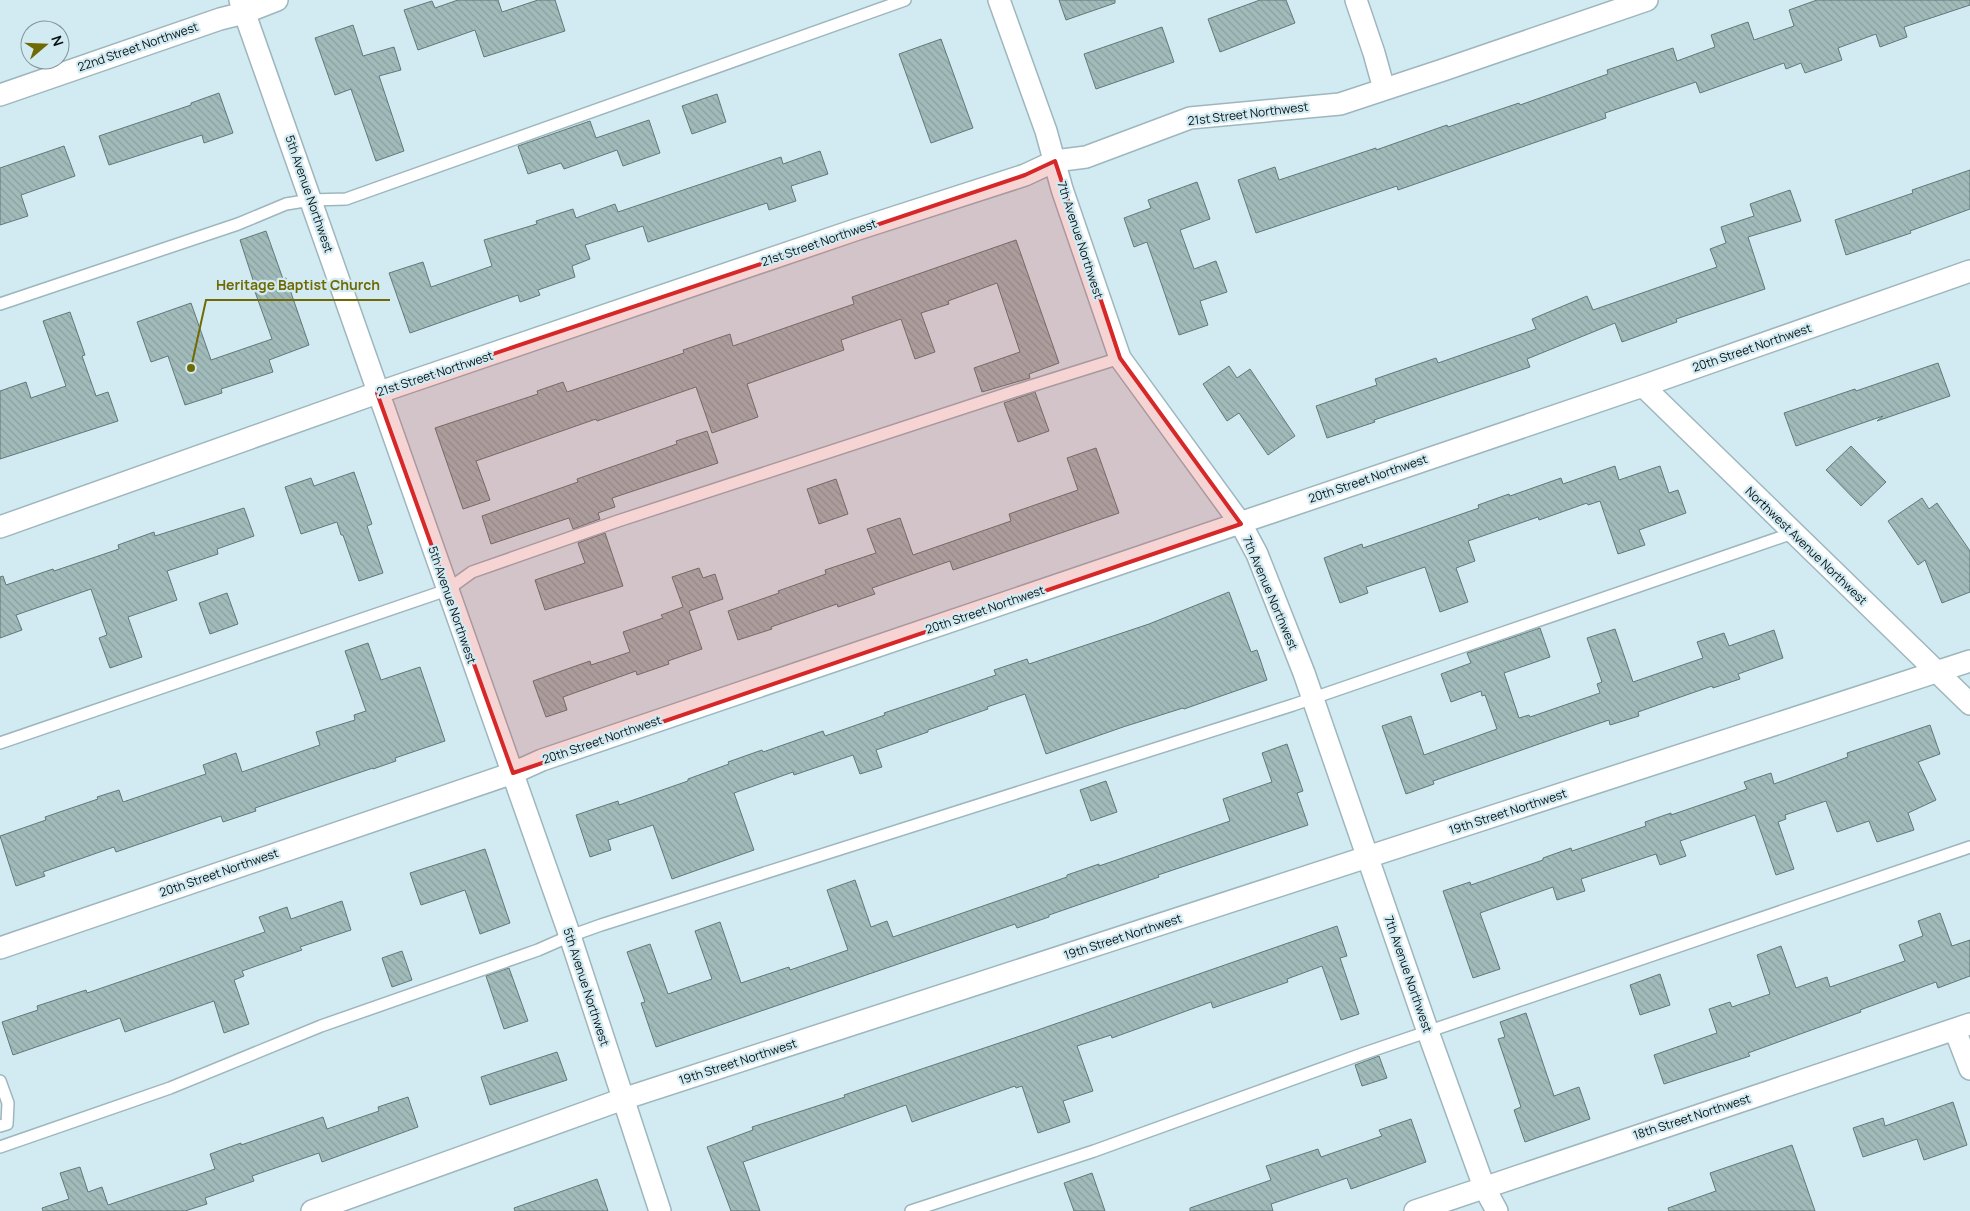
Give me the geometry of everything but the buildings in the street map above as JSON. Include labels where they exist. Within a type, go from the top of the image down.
[{"type":"street","name":"22nd Street Northwest","points":[[0,95],[220,19],[242,7],[277,0]]},
{"type":"street","name":"7th Avenue Northwest","points":[[999,0],[1055,161],[1062,189],[1120,358],[1241,524],[1256,554],[1312,698],[1484,1187],[1497,1211]]},
{"type":"street","points":[[1356,0],[1384,89]]},
{"type":"street","name":"21st Street Northwest","points":[[0,527],[377,393],[855,230],[1025,175],[1055,161],[1086,157],[1190,118],[1340,104],[1646,0]]},
{"type":"street","name":"5th Avenue Northwest","points":[[242,7],[312,200],[377,393],[570,936],[660,1211]]},
{"type":"street","name":"20th Street Northwest","points":[[0,948],[513,773],[551,757],[1241,524],[1281,508],[1642,386],[1970,271]]},
{"type":"street","name":"Northwest Avenue Northwest","points":[[1642,386],[1970,704]]},
{"type":"street","name":"19th Street Northwest","points":[[312,1211],[624,1099],[1970,661]]},
{"type":"street","points":[[1963,1027],[1970,1069]]},
{"type":"street","name":"18th Street Northwest","points":[[1415,1211],[1963,1027]]},
{"type":"lane","points":[[0,304],[238,224],[286,204],[312,200],[346,199],[905,0]]},
{"type":"lane","points":[[0,743],[447,590],[472,572],[608,524],[1016,390],[1120,358]]},
{"type":"lane","points":[[0,1147],[170,1088],[321,1026],[538,950],[570,936],[1312,698],[1793,533]]},
{"type":"lane","points":[[910,1211],[1094,1151],[1428,1032],[1970,848]]},
{"type":"lane","points":[[0,1080],[8,1103],[7,1124],[0,1126]]},
{"type":"highlighted area","points":[[1055,161],[1120,358],[1241,524],[513,773],[377,393],[1025,175]]},
{"type":"place","name":"Heritage Baptist Church","points":[[191,368]]}]
